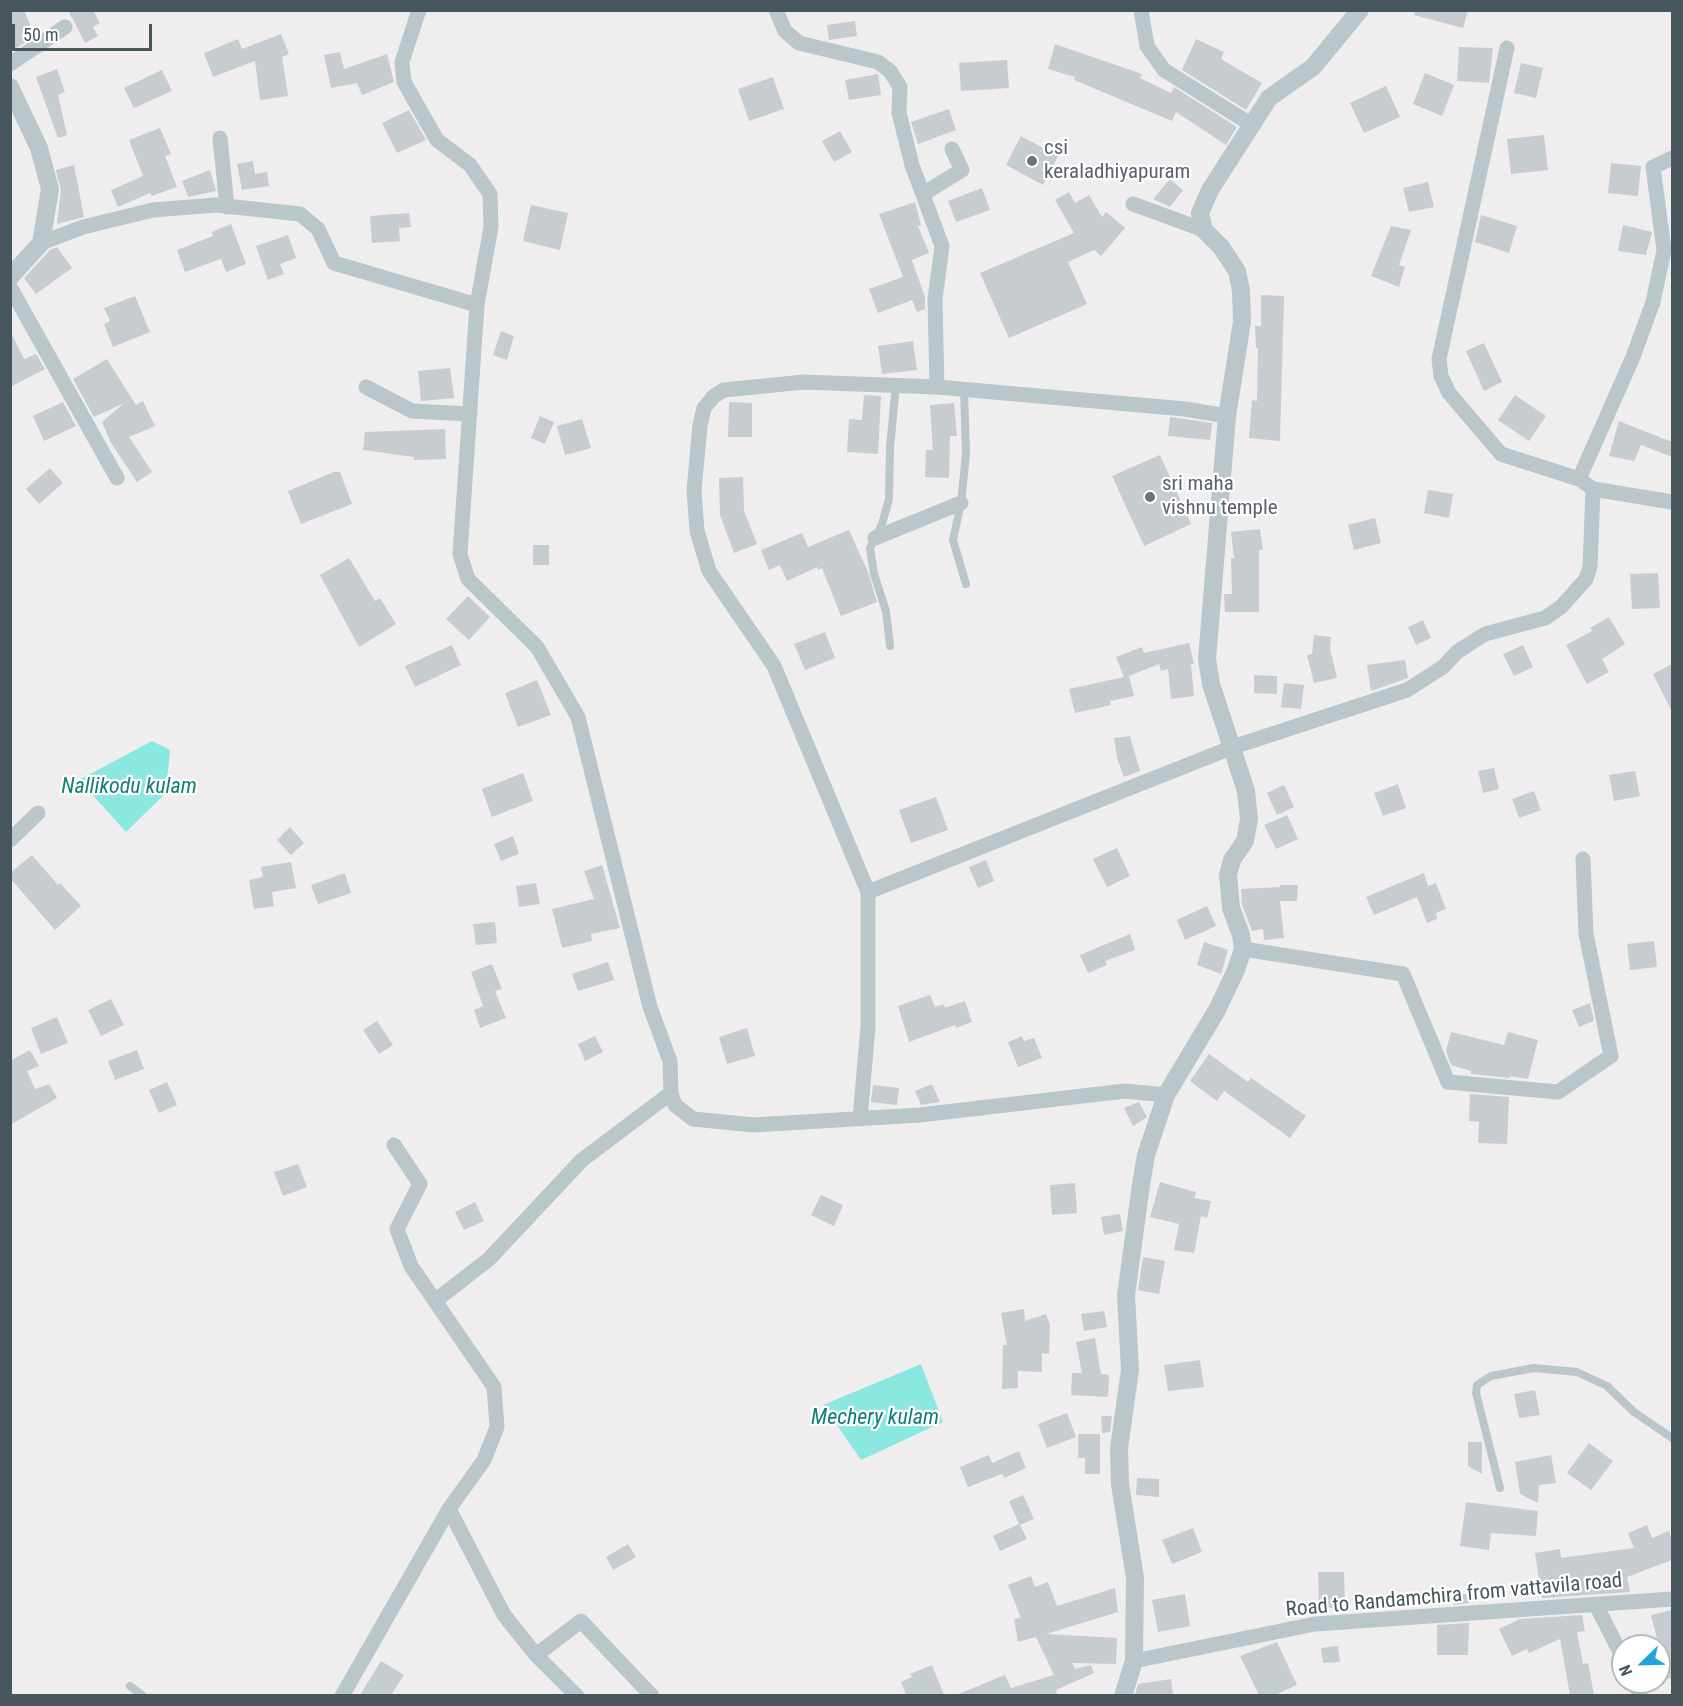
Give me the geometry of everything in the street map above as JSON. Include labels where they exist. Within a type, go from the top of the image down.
[{"type":"street","points":[[419,10],[402,62],[404,82],[437,140],[470,165],[490,194],[491,227],[477,305],[460,554],[468,579],[537,648],[578,717],[650,1007],[670,1061],[671,1094],[675,1105],[693,1119],[754,1125],[920,1115],[1125,1091],[1166,1095]]},
{"type":"street","points":[[776,10],[785,31],[798,43],[870,60],[890,70],[900,87],[899,113],[923,194],[942,246],[935,299],[937,387]]},
{"type":"street","points":[[1141,10],[1147,46],[1164,70],[1252,125]]},
{"type":"street","points":[[1204,230],[1200,213],[1207,197],[1269,98],[1313,67],[1359,10]]},
{"type":"street","points":[[10,64],[65,27]]},
{"type":"street","points":[[1507,48],[1439,359],[1449,393],[1461,410],[1501,454],[1579,479],[1593,489],[1672,502]]},
{"type":"street","points":[[10,87],[39,148],[50,189],[41,243]]},
{"type":"street","points":[[220,138],[226,207]]},
{"type":"street","points":[[923,194],[962,170],[952,149]]},
{"type":"street","points":[[1579,479],[1633,357],[1653,302],[1664,250],[1653,167],[1672,158]]},
{"type":"street","points":[[1122,1695],[1134,1661],[1135,1578],[1120,1484],[1119,1448],[1130,1371],[1126,1295],[1146,1155],[1166,1095],[1216,1010],[1236,970],[1242,949],[1241,935],[1231,908],[1228,875],[1232,860],[1245,841],[1249,819],[1246,791],[1211,684],[1207,660],[1227,416],[1242,322],[1241,291],[1236,271],[1229,258],[1204,230],[1133,204]]},
{"type":"street","points":[[10,277],[41,243],[83,227],[153,210],[216,205],[300,214],[318,229],[334,263],[477,305]]},
{"type":"street","points":[[10,287],[117,478]]},
{"type":"street","points":[[860,1119],[868,1027],[868,892],[774,666],[709,571],[697,531],[694,490],[705,408],[714,396],[724,390],[804,382],[937,387],[1227,416]]},
{"type":"street","points":[[366,387],[412,411],[470,414]]},
{"type":"street","points":[[868,892],[1233,747],[1407,690],[1443,667],[1457,652],[1485,634],[1545,618],[1561,607],[1586,579],[1590,567],[1593,489]]},
{"type":"street","points":[[875,538],[961,503]]},
{"type":"street","points":[[10,840],[38,813]]},
{"type":"street","points":[[1242,949],[1403,974],[1448,1082],[1558,1092],[1611,1056],[1586,934],[1583,859]]},
{"type":"street","points":[[435,1301],[489,1259],[582,1160],[671,1094]]},
{"type":"street","points":[[342,1695],[449,1509],[484,1460],[497,1427],[494,1387],[411,1266],[398,1229],[420,1184],[394,1145]]},
{"type":"street","points":[[449,1509],[504,1615],[536,1654],[577,1695]]},
{"type":"street","name":"Road to Randamchira from vattavila road","points":[[1134,1661],[1316,1624],[1672,1599]]},
{"type":"street","points":[[1596,1605],[1611,1634]]},
{"type":"street","points":[[536,1654],[581,1621],[652,1695]]},
{"type":"lane","points":[[890,646],[886,611],[874,574],[870,548],[889,499],[890,447],[896,385]]},
{"type":"lane","points":[[964,390],[966,454],[961,503],[953,540],[966,584]]},
{"type":"lane","points":[[1500,1488],[1476,1393],[1477,1384],[1491,1376],[1534,1368],[1577,1372],[1607,1386],[1634,1412],[1672,1438]]},
{"type":"lane","points":[[130,1686],[143,1695]]},
{"type":"water","name":"Nallikodu kulam","points":[[152,741],[170,750],[166,793],[126,832],[79,780]]},
{"type":"water","name":"Mechery kulam","points":[[921,1364],[943,1422],[861,1460],[823,1405]]},
{"type":"building","points":[[10,10],[24,10],[35,36],[10,52]]},
{"type":"building","points":[[68,10],[93,10],[100,23],[93,27],[98,36],[85,43]]},
{"type":"building","points":[[1415,10],[1468,10],[1463,28],[1414,15]]},
{"type":"building","points":[[855,21],[857,36],[829,40],[827,25]]},
{"type":"building","points":[[281,34],[289,54],[282,57],[288,96],[260,100],[255,61],[213,77],[204,53],[238,39],[242,49]]},
{"type":"building","points":[[1196,39],[1224,52],[1221,59],[1262,83],[1246,110],[1182,70]]},
{"type":"building","points":[[1055,44],[1142,74],[1140,78],[1171,93],[1174,87],[1237,127],[1226,145],[1176,112],[1172,121],[1074,80],[1075,77],[1048,69]]},
{"type":"building","points":[[1459,47],[1493,48],[1489,83],[1457,81]]},
{"type":"building","points":[[340,52],[344,69],[387,54],[394,82],[362,95],[357,83],[331,88],[324,55]]},
{"type":"building","points":[[1007,60],[1009,88],[961,91],[959,63]]},
{"type":"building","points":[[1521,63],[1543,68],[1536,98],[1514,93]]},
{"type":"building","points":[[57,69],[65,92],[58,95],[67,135],[58,138],[36,77]]},
{"type":"building","points":[[162,70],[172,91],[134,108],[124,88]]},
{"type":"building","points":[[1425,73],[1454,85],[1442,116],[1413,104]]},
{"type":"building","points":[[878,74],[881,95],[849,100],[845,80]]},
{"type":"building","points":[[773,77],[784,109],[749,121],[738,89]]},
{"type":"building","points":[[1386,86],[1400,117],[1364,133],[1350,103]]},
{"type":"building","points":[[949,109],[956,130],[918,144],[911,122]]},
{"type":"building","points":[[409,110],[426,140],[397,153],[382,123]]},
{"type":"building","points":[[160,128],[171,154],[165,156],[177,187],[152,196],[150,193],[118,207],[111,190],[143,176],[129,140]]},
{"type":"building","points":[[840,131],[852,152],[834,162],[822,141]]},
{"type":"building","points":[[1544,135],[1548,170],[1511,174],[1507,139]]},
{"type":"building","name":"csi keraladhiyapuram","points":[[1021,136],[1058,156],[1043,185],[1006,165]]},
{"type":"building","points":[[253,161],[255,174],[267,172],[269,186],[242,190],[237,164]]},
{"type":"building","points":[[1611,163],[1641,166],[1638,196],[1608,193]]},
{"type":"building","points":[[74,165],[84,217],[57,224],[61,190],[56,170]]},
{"type":"building","points":[[210,170],[216,191],[188,197],[182,181]]},
{"type":"building","points":[[1170,179],[1183,190],[1170,207],[1153,199]]},
{"type":"building","points":[[1428,182],[1434,207],[1409,212],[1403,188]]},
{"type":"building","points":[[982,188],[990,210],[956,222],[948,201]]},
{"type":"building","points":[[1069,192],[1075,203],[1089,195],[1102,217],[1106,212],[1125,228],[1101,256],[1094,250],[1068,262],[1087,304],[1009,338],[980,273],[1074,233],[1055,200]]},
{"type":"building","points":[[915,202],[921,225],[918,226],[929,253],[912,260],[925,297],[925,309],[917,312],[912,300],[878,313],[869,289],[903,277],[879,214]]},
{"type":"building","points":[[531,205],[568,213],[560,250],[523,241]]},
{"type":"building","points":[[409,213],[411,227],[399,228],[400,241],[372,243],[370,216]]},
{"type":"building","points":[[1481,215],[1517,226],[1509,253],[1475,242]]},
{"type":"building","points":[[231,224],[246,264],[226,272],[221,259],[185,272],[177,250],[213,236],[212,232]]},
{"type":"building","points":[[1623,225],[1652,232],[1646,255],[1618,251]]},
{"type":"building","points":[[1391,226],[1411,230],[1399,265],[1405,267],[1399,287],[1371,276]]},
{"type":"building","points":[[288,235],[296,258],[280,264],[284,274],[268,280],[256,246]]},
{"type":"building","points":[[57,247],[72,268],[36,294],[24,278],[50,250]]},
{"type":"building","points":[[1261,295],[1284,296],[1280,441],[1249,438],[1252,400],[1257,401],[1258,348],[1256,348],[1255,326],[1261,326]]},
{"type":"building","points":[[135,296],[150,332],[113,347],[104,324],[110,321],[104,308]]},
{"type":"building","points":[[10,330],[24,359],[36,354],[45,369],[10,387]]},
{"type":"building","points":[[501,331],[514,336],[507,360],[493,355]]},
{"type":"building","points":[[913,341],[917,370],[882,374],[878,346]]},
{"type":"building","points":[[1484,343],[1502,382],[1484,391],[1466,351]]},
{"type":"building","points":[[107,359],[136,405],[143,401],[155,426],[129,437],[152,472],[137,482],[111,443],[102,422],[124,403],[94,417],[73,379]]},
{"type":"building","points":[[450,368],[454,398],[421,401],[418,371]]},
{"type":"building","points":[[864,395],[881,396],[878,454],[847,452],[849,419],[862,420]]},
{"type":"building","points":[[1515,395],[1546,416],[1529,441],[1498,420]]},
{"type":"building","points":[[63,402],[76,426],[44,441],[33,416]]},
{"type":"building","points":[[729,402],[752,403],[752,437],[728,437]]},
{"type":"building","points":[[954,403],[957,436],[950,436],[949,478],[925,477],[926,450],[933,450],[930,405]]},
{"type":"building","points":[[540,416],[554,422],[545,444],[531,438]]},
{"type":"building","points":[[1170,417],[1212,423],[1210,440],[1168,436]]},
{"type":"building","points":[[582,419],[591,448],[565,455],[557,426]]},
{"type":"building","points":[[1619,421],[1672,442],[1672,457],[1641,445],[1634,461],[1609,456]]},
{"type":"building","points":[[445,429],[446,459],[414,460],[414,457],[363,450],[365,432]]},
{"type":"building","name":"sri maha vishnu temple","points":[[1160,455],[1191,524],[1144,546],[1112,476]]},
{"type":"building","points":[[50,468],[63,483],[39,504],[26,489]]},
{"type":"building","points":[[334,472],[340,472],[352,504],[301,524],[288,491]]},
{"type":"building","points":[[743,477],[744,511],[757,544],[734,553],[720,515],[719,478]]},
{"type":"building","points":[[1428,490],[1453,494],[1449,518],[1424,513]]},
{"type":"building","points":[[1375,518],[1381,543],[1354,550],[1348,525]]},
{"type":"building","points":[[1260,529],[1263,550],[1259,550],[1259,612],[1225,612],[1224,594],[1232,594],[1231,558],[1234,558],[1231,532]]},
{"type":"building","points":[[849,530],[868,572],[877,602],[841,616],[822,568],[818,570],[817,567],[787,581],[780,565],[769,570],[761,550],[802,533],[808,547]]},
{"type":"building","points":[[533,545],[549,545],[549,565],[533,565]]},
{"type":"building","points":[[349,558],[375,601],[380,598],[396,624],[359,647],[320,575]]},
{"type":"building","points":[[1658,573],[1660,608],[1632,609],[1630,574]]},
{"type":"building","points":[[468,596],[490,617],[469,640],[446,619]]},
{"type":"building","points":[[1609,617],[1625,644],[1602,659],[1609,672],[1587,684],[1566,645],[1592,631],[1590,628]]},
{"type":"building","points":[[1423,620],[1431,638],[1416,645],[1408,627]]},
{"type":"building","points":[[825,632],[835,658],[805,670],[794,644]]},
{"type":"building","points":[[1314,635],[1331,637],[1330,649],[1337,678],[1314,683],[1307,655],[1312,654]]},
{"type":"building","points":[[1189,643],[1194,664],[1191,664],[1194,696],[1171,699],[1168,669],[1161,671],[1159,664],[1129,676],[1134,696],[1110,701],[1111,705],[1075,713],[1069,689],[1124,677],[1116,657],[1142,647],[1144,653]]},
{"type":"building","points":[[452,645],[461,665],[415,687],[405,666]]},
{"type":"building","points":[[1523,645],[1533,667],[1514,676],[1503,654]]},
{"type":"building","points":[[1405,660],[1408,678],[1371,691],[1367,665]]},
{"type":"building","points":[[1672,664],[1672,712],[1653,674]]},
{"type":"building","points":[[1254,675],[1277,676],[1277,694],[1254,693]]},
{"type":"building","points":[[537,680],[551,715],[518,727],[505,693]]},
{"type":"building","points":[[1284,683],[1304,685],[1301,709],[1281,707]]},
{"type":"building","points":[[1130,736],[1140,771],[1124,777],[1117,758],[1114,738]]},
{"type":"building","points":[[1494,768],[1499,789],[1483,793],[1478,771]]},
{"type":"building","points":[[1635,771],[1640,796],[1614,801],[1609,775]]},
{"type":"building","points":[[523,773],[533,801],[492,817],[482,789]]},
{"type":"building","points":[[1398,784],[1406,808],[1383,816],[1374,793]]},
{"type":"building","points":[[1284,785],[1294,807],[1277,815],[1267,793]]},
{"type":"building","points":[[1534,791],[1541,810],[1519,818],[1512,799]]},
{"type":"building","points":[[936,797],[948,830],[911,843],[899,810]]},
{"type":"building","points":[[1287,815],[1298,839],[1276,849],[1264,825]]},
{"type":"building","points":[[290,827],[304,843],[291,855],[277,840]]},
{"type":"building","points":[[513,836],[519,854],[501,861],[494,844]]},
{"type":"building","points":[[1117,848],[1130,876],[1107,887],[1093,859]]},
{"type":"building","points":[[32,855],[58,885],[60,883],[81,906],[55,930],[10,878],[10,873]]},
{"type":"building","points":[[986,860],[994,881],[978,888],[969,867]]},
{"type":"building","points":[[291,862],[296,888],[272,892],[274,906],[254,909],[249,880],[263,877],[261,867]]},
{"type":"building","points":[[602,865],[620,928],[591,934],[592,941],[562,948],[552,909],[594,899],[584,871]]},
{"type":"building","points":[[345,873],[351,893],[318,904],[311,885]]},
{"type":"building","points":[[1424,873],[1428,886],[1436,883],[1446,909],[1436,913],[1437,919],[1427,923],[1417,897],[1374,915],[1366,897]]},
{"type":"building","points":[[536,883],[540,904],[519,907],[516,886]]},
{"type":"building","points":[[1280,885],[1298,885],[1297,901],[1280,901],[1284,938],[1264,940],[1263,929],[1252,931],[1242,905],[1241,889],[1280,887]]},
{"type":"building","points":[[1207,906],[1216,926],[1185,940],[1177,920]]},
{"type":"building","points":[[495,922],[497,943],[476,945],[473,924]]},
{"type":"building","points":[[1130,934],[1135,950],[1105,961],[1107,965],[1088,973],[1080,955]]},
{"type":"building","points":[[1654,941],[1657,967],[1630,970],[1627,944]]},
{"type":"building","points":[[1204,942],[1228,950],[1221,974],[1197,965]]},
{"type":"building","points":[[608,962],[614,980],[578,991],[572,974]]},
{"type":"building","points":[[492,964],[502,989],[495,991],[506,1018],[480,1028],[474,1010],[483,1006],[471,972]]},
{"type":"building","points":[[930,995],[935,1007],[944,1004],[945,1008],[965,1001],[972,1022],[956,1028],[955,1025],[909,1042],[898,1006]]},
{"type":"building","points":[[111,999],[124,1025],[101,1036],[88,1010]]},
{"type":"building","points":[[1590,1003],[1594,1021],[1579,1027],[1572,1010]]},
{"type":"building","points":[[57,1017],[68,1043],[41,1054],[31,1028]]},
{"type":"building","points":[[377,1021],[393,1045],[379,1054],[363,1030]]},
{"type":"building","points":[[747,1028],[755,1056],[727,1064],[719,1037]]},
{"type":"building","points":[[1451,1032],[1504,1045],[1508,1032],[1538,1040],[1528,1079],[1471,1074],[1471,1071],[1451,1065],[1446,1051]]},
{"type":"building","points":[[595,1036],[603,1052],[585,1061],[578,1044]]},
{"type":"building","points":[[1022,1036],[1024,1041],[1034,1038],[1042,1058],[1018,1067],[1008,1042]]},
{"type":"building","points":[[30,1050],[39,1066],[27,1071],[35,1089],[49,1084],[57,1098],[10,1125],[10,1061]]},
{"type":"building","points":[[137,1050],[144,1069],[115,1080],[108,1061]]},
{"type":"building","points":[[1209,1054],[1248,1082],[1251,1078],[1306,1116],[1290,1138],[1224,1091],[1217,1101],[1190,1081]]},
{"type":"building","points":[[167,1082],[177,1105],[159,1113],[149,1090]]},
{"type":"building","points":[[932,1084],[940,1102],[921,1105],[915,1091]]},
{"type":"building","points":[[873,1085],[899,1088],[897,1105],[871,1102]]},
{"type":"building","points":[[1470,1094],[1509,1097],[1507,1144],[1478,1143],[1479,1122],[1469,1121]]},
{"type":"building","points":[[1139,1102],[1147,1117],[1133,1126],[1124,1108]]},
{"type":"building","points":[[298,1164],[307,1187],[283,1196],[274,1172]]},
{"type":"building","points":[[1160,1182],[1196,1192],[1194,1198],[1211,1201],[1207,1218],[1201,1216],[1194,1253],[1174,1250],[1179,1224],[1150,1217]]},
{"type":"building","points":[[1075,1183],[1077,1213],[1052,1215],[1050,1185]]},
{"type":"building","points":[[821,1195],[843,1205],[834,1226],[811,1215]]},
{"type":"building","points":[[475,1202],[484,1221],[464,1230],[455,1212]]},
{"type":"building","points":[[1120,1214],[1123,1231],[1104,1235],[1101,1217]]},
{"type":"building","points":[[1143,1257],[1165,1261],[1159,1294],[1138,1290]]},
{"type":"building","points":[[1024,1309],[1025,1321],[1046,1314],[1050,1325],[1049,1354],[1042,1353],[1042,1372],[1018,1371],[1018,1388],[1002,1389],[1003,1345],[1007,1345],[1001,1313]]},
{"type":"building","points":[[1104,1311],[1107,1327],[1084,1331],[1081,1314]]},
{"type":"building","points":[[1095,1338],[1101,1374],[1109,1375],[1108,1397],[1071,1395],[1072,1373],[1082,1373],[1076,1342]]},
{"type":"building","points":[[1200,1360],[1204,1387],[1168,1391],[1164,1365]]},
{"type":"building","points":[[1535,1390],[1540,1415],[1519,1418],[1514,1394]]},
{"type":"building","points":[[1067,1413],[1076,1437],[1047,1448],[1038,1424]]},
{"type":"building","points":[[1101,1416],[1112,1416],[1110,1432],[1102,1433]]},
{"type":"building","points":[[1078,1434],[1100,1434],[1100,1474],[1085,1474],[1085,1458],[1078,1458]]},
{"type":"building","points":[[1468,1442],[1482,1442],[1482,1474],[1468,1466]]},
{"type":"building","points":[[1589,1443],[1613,1461],[1591,1490],[1567,1473]]},
{"type":"building","points":[[1019,1451],[1026,1468],[1004,1478],[1002,1474],[968,1487],[960,1467],[989,1455],[992,1463]]},
{"type":"building","points":[[1551,1455],[1556,1483],[1539,1485],[1538,1503],[1520,1494],[1515,1462]]},
{"type":"building","points":[[1137,1478],[1159,1479],[1159,1497],[1136,1495]]},
{"type":"building","points":[[1023,1495],[1034,1519],[1020,1525],[1027,1539],[1000,1551],[993,1536],[1019,1524],[1009,1501]]},
{"type":"building","points":[[1466,1502],[1538,1511],[1536,1536],[1491,1533],[1489,1550],[1460,1546]]},
{"type":"building","points":[[1647,1525],[1652,1538],[1669,1531],[1672,1539],[1672,1560],[1627,1577],[1630,1592],[1542,1598],[1535,1553],[1560,1549],[1561,1558],[1634,1548],[1628,1533]]},
{"type":"building","points":[[1193,1528],[1202,1552],[1172,1564],[1162,1540]]},
{"type":"building","points":[[628,1544],[636,1557],[613,1570],[606,1557]]},
{"type":"building","points":[[1318,1572],[1344,1572],[1345,1608],[1319,1608]]},
{"type":"building","points":[[1031,1576],[1035,1587],[1048,1582],[1057,1606],[1115,1588],[1118,1612],[1046,1634],[1117,1638],[1116,1664],[1072,1663],[1075,1669],[1091,1665],[1094,1673],[1056,1690],[1057,1695],[956,1695],[1005,1675],[1011,1688],[1054,1675],[1036,1637],[1018,1642],[1014,1619],[1021,1618],[1008,1585]]},
{"type":"building","points":[[1185,1594],[1190,1626],[1158,1632],[1152,1600]]},
{"type":"building","points":[[1454,1594],[1469,1594],[1469,1603],[1454,1605]]},
{"type":"building","points":[[1672,1610],[1672,1678],[1671,1634],[1656,1634],[1651,1615]]},
{"type":"building","points":[[1582,1615],[1585,1631],[1577,1632],[1583,1664],[1588,1663],[1594,1695],[1570,1695],[1560,1639],[1529,1653],[1527,1649],[1512,1656],[1499,1629],[1520,1619]]},
{"type":"building","points":[[1469,1623],[1468,1655],[1437,1655],[1437,1625]]},
{"type":"building","points":[[1277,1642],[1297,1685],[1275,1695],[1259,1695],[1240,1656]]},
{"type":"building","points":[[1338,1646],[1340,1662],[1323,1663],[1321,1648]]},
{"type":"building","points":[[381,1661],[404,1675],[391,1695],[360,1695]]},
{"type":"building","points":[[932,1665],[944,1695],[906,1695],[901,1682],[912,1677],[910,1674]]},
{"type":"building","points":[[1171,1679],[1173,1695],[1135,1695],[1138,1684]]},
{"type":"place","name":"csi keraladhiyapuram","points":[[1032,161]]},
{"type":"place","name":"sri maha vishnu temple","points":[[1150,497]]}]
